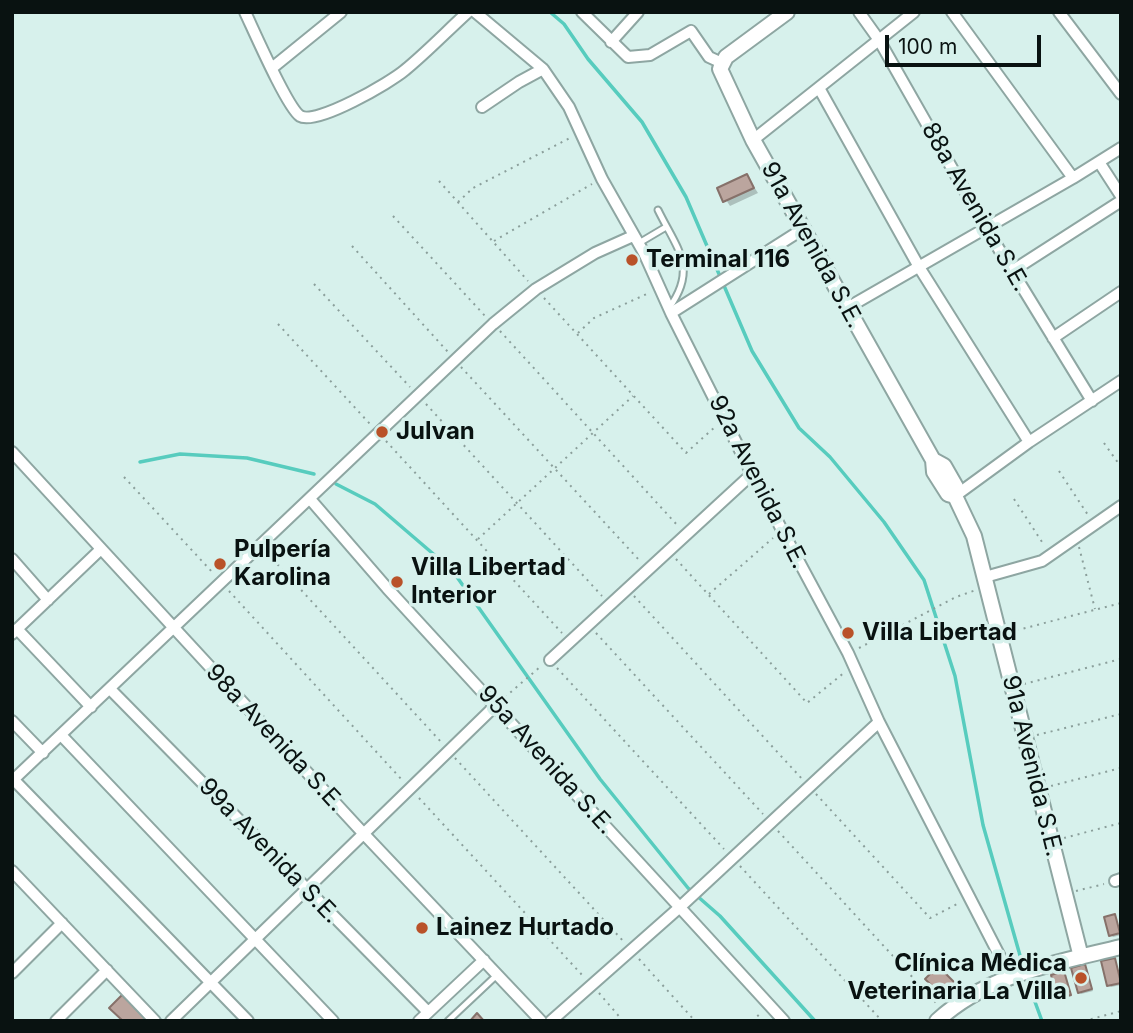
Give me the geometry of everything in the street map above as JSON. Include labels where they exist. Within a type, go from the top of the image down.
[{"type":"street","points":[[245,12],[293,105],[299,115],[308,118],[322,115],[386,83],[404,71],[468,12]]},
{"type":"street","points":[[272,68],[341,12]]},
{"type":"street","name":"92a Avenida S.E.","points":[[475,12],[543,69],[569,107],[602,179],[636,240],[752,474],[848,653],[879,722],[1010,976]]},
{"type":"street","points":[[582,12],[628,57],[650,55],[691,31],[709,57],[722,63],[726,57],[787,12]]},
{"type":"street","points":[[611,42],[638,12]]},
{"type":"street","name":"88a Avenida S.E.","points":[[859,12],[879,40],[986,228],[1092,401]]},
{"type":"street","points":[[752,141],[914,12]]},
{"type":"street","points":[[952,12],[1073,178]]},
{"type":"street","points":[[1059,12],[1121,94]]},
{"type":"street","name":"91a Avenida S.E.","points":[[722,63],[720,69],[752,141],[933,460],[944,466],[956,487],[955,496],[974,536],[1081,957]]},
{"type":"street","points":[[482,107],[543,69]]},
{"type":"street","points":[[819,88],[919,267],[1029,442]]},
{"type":"street","points":[[847,308],[1121,148]]},
{"type":"street","points":[[1012,271],[1121,198],[1099,162]]},
{"type":"street","points":[[670,311],[717,285],[803,229]]},
{"type":"street","points":[[248,1021],[13,781],[493,324],[536,289],[595,253],[636,240]]},
{"type":"street","points":[[1053,338],[1121,292]]},
{"type":"street","points":[[955,496],[1029,442],[1121,381]]},
{"type":"street","name":"98a Avenida S.E.","points":[[12,452],[363,834],[541,1021]]},
{"type":"street","points":[[550,660],[752,474]]},
{"type":"street","name":"95a Avenida S.E.","points":[[310,499],[387,588],[784,1021]]},
{"type":"street","points":[[986,582],[1050,555],[1121,506]]},
{"type":"street","points":[[91,707],[15,632],[101,549]]},
{"type":"street","points":[[12,559],[48,600]]},
{"type":"street","name":"99a Avenida S.E.","points":[[110,689],[428,1012]]},
{"type":"street","points":[[171,1021],[496,705]]},
{"type":"street","points":[[12,721],[43,753]]},
{"type":"street","points":[[551,1021],[680,907],[879,722]]},
{"type":"street","points":[[61,735],[333,1021]]},
{"type":"street","points":[[14,876],[155,1021]]},
{"type":"street","points":[[12,973],[62,923]]},
{"type":"street","points":[[941,1017],[965,998],[1010,976],[1121,947]]},
{"type":"street","points":[[419,1021],[484,960]]},
{"type":"street","points":[[56,1021],[107,970]]},
{"type":"lane","points":[[658,210],[683,263],[685,276],[680,293],[670,311]]},
{"type":"lane","points":[[636,240],[666,227]]},
{"type":"lane","points":[[448,1021],[498,974]]},
{"type":"path","points":[[458,202],[473,188],[581,133]]},
{"type":"path","points":[[493,241],[602,179]]},
{"type":"path","points":[[439,181],[686,453],[724,418]]},
{"type":"path","points":[[393,216],[686,534]]},
{"type":"path","points":[[352,246],[648,569]]},
{"type":"path","points":[[314,284],[610,604]]},
{"type":"path","points":[[577,334],[594,318],[659,288]]},
{"type":"path","points":[[278,324],[570,641]]},
{"type":"path","points":[[477,540],[634,395]]},
{"type":"path","points":[[1104,443],[1121,467]]},
{"type":"path","points":[[1059,471],[1094,524]]},
{"type":"path","points":[[124,477],[623,1021]]},
{"type":"path","points":[[1014,499],[1050,555]]},
{"type":"path","points":[[708,595],[782,530]]},
{"type":"path","points":[[1077,537],[1096,610]]},
{"type":"path","points":[[260,546],[695,1021]]},
{"type":"path","points":[[668,551],[807,703],[854,665]]},
{"type":"path","points":[[848,653],[986,582]]},
{"type":"path","points":[[627,589],[930,918],[970,898]]},
{"type":"path","points":[[998,635],[1121,603]]},
{"type":"path","points":[[588,625],[770,823],[941,1017]]},
{"type":"path","points":[[1012,687],[1121,659]]},
{"type":"path","points":[[496,705],[531,673],[550,660],[882,1021]]},
{"type":"path","points":[[1025,739],[1121,714]]},
{"type":"path","points":[[1038,790],[1121,768]]},
{"type":"path","points":[[1051,841],[1121,823]]},
{"type":"path","points":[[1064,894],[1118,880]]},
{"type":"path","points":[[1084,1021],[1121,1011]]},
{"type":"building","points":[[747,174],[754,188],[723,202],[717,188]]},
{"type":"building","points":[[1115,914],[1120,933],[1109,936],[1104,917]]},
{"type":"building","points":[[1115,958],[1121,983],[1107,986],[1101,961]]},
{"type":"building","name":"Clínica Médica Veterinaria La Villa","points":[[1085,964],[1092,989],[1078,993],[1071,968]]},
{"type":"building","points":[[938,966],[955,983],[942,996],[925,979]]},
{"type":"building","points":[[1064,971],[1071,995],[1057,998],[1051,975]]},
{"type":"building","points":[[122,995],[147,1020],[123,1021],[109,1008]]},
{"type":"building","points":[[477,1013],[484,1021],[470,1021]]},
{"type":"waterway","points":[[550,12],[564,24],[588,59],[642,122],[686,197],[752,351],[799,428],[830,457],[884,522],[924,580],[955,676],[983,825],[1021,959]]},
{"type":"waterway","points":[[140,462],[180,454],[247,458],[314,474]]},
{"type":"waterway","points":[[336,484],[375,504],[452,570],[600,779],[688,888],[720,916],[815,1021]]},
{"type":"waterway","points":[[1027,980],[1042,1021]]},
{"type":"place","name":"Terminal 116","points":[[632,260]]},
{"type":"place","name":"Julvan","points":[[382,432]]},
{"type":"place","name":"Pulpería Karolina","points":[[220,564]]},
{"type":"place","name":"Villa Libertad Interior","points":[[397,582]]},
{"type":"place","name":"Villa Libertad","points":[[848,633]]},
{"type":"place","name":"Lainez Hurtado","points":[[422,928]]},
{"type":"place","name":"Clínica Médica Veterinaria La Villa","points":[[1081,978]]}]
